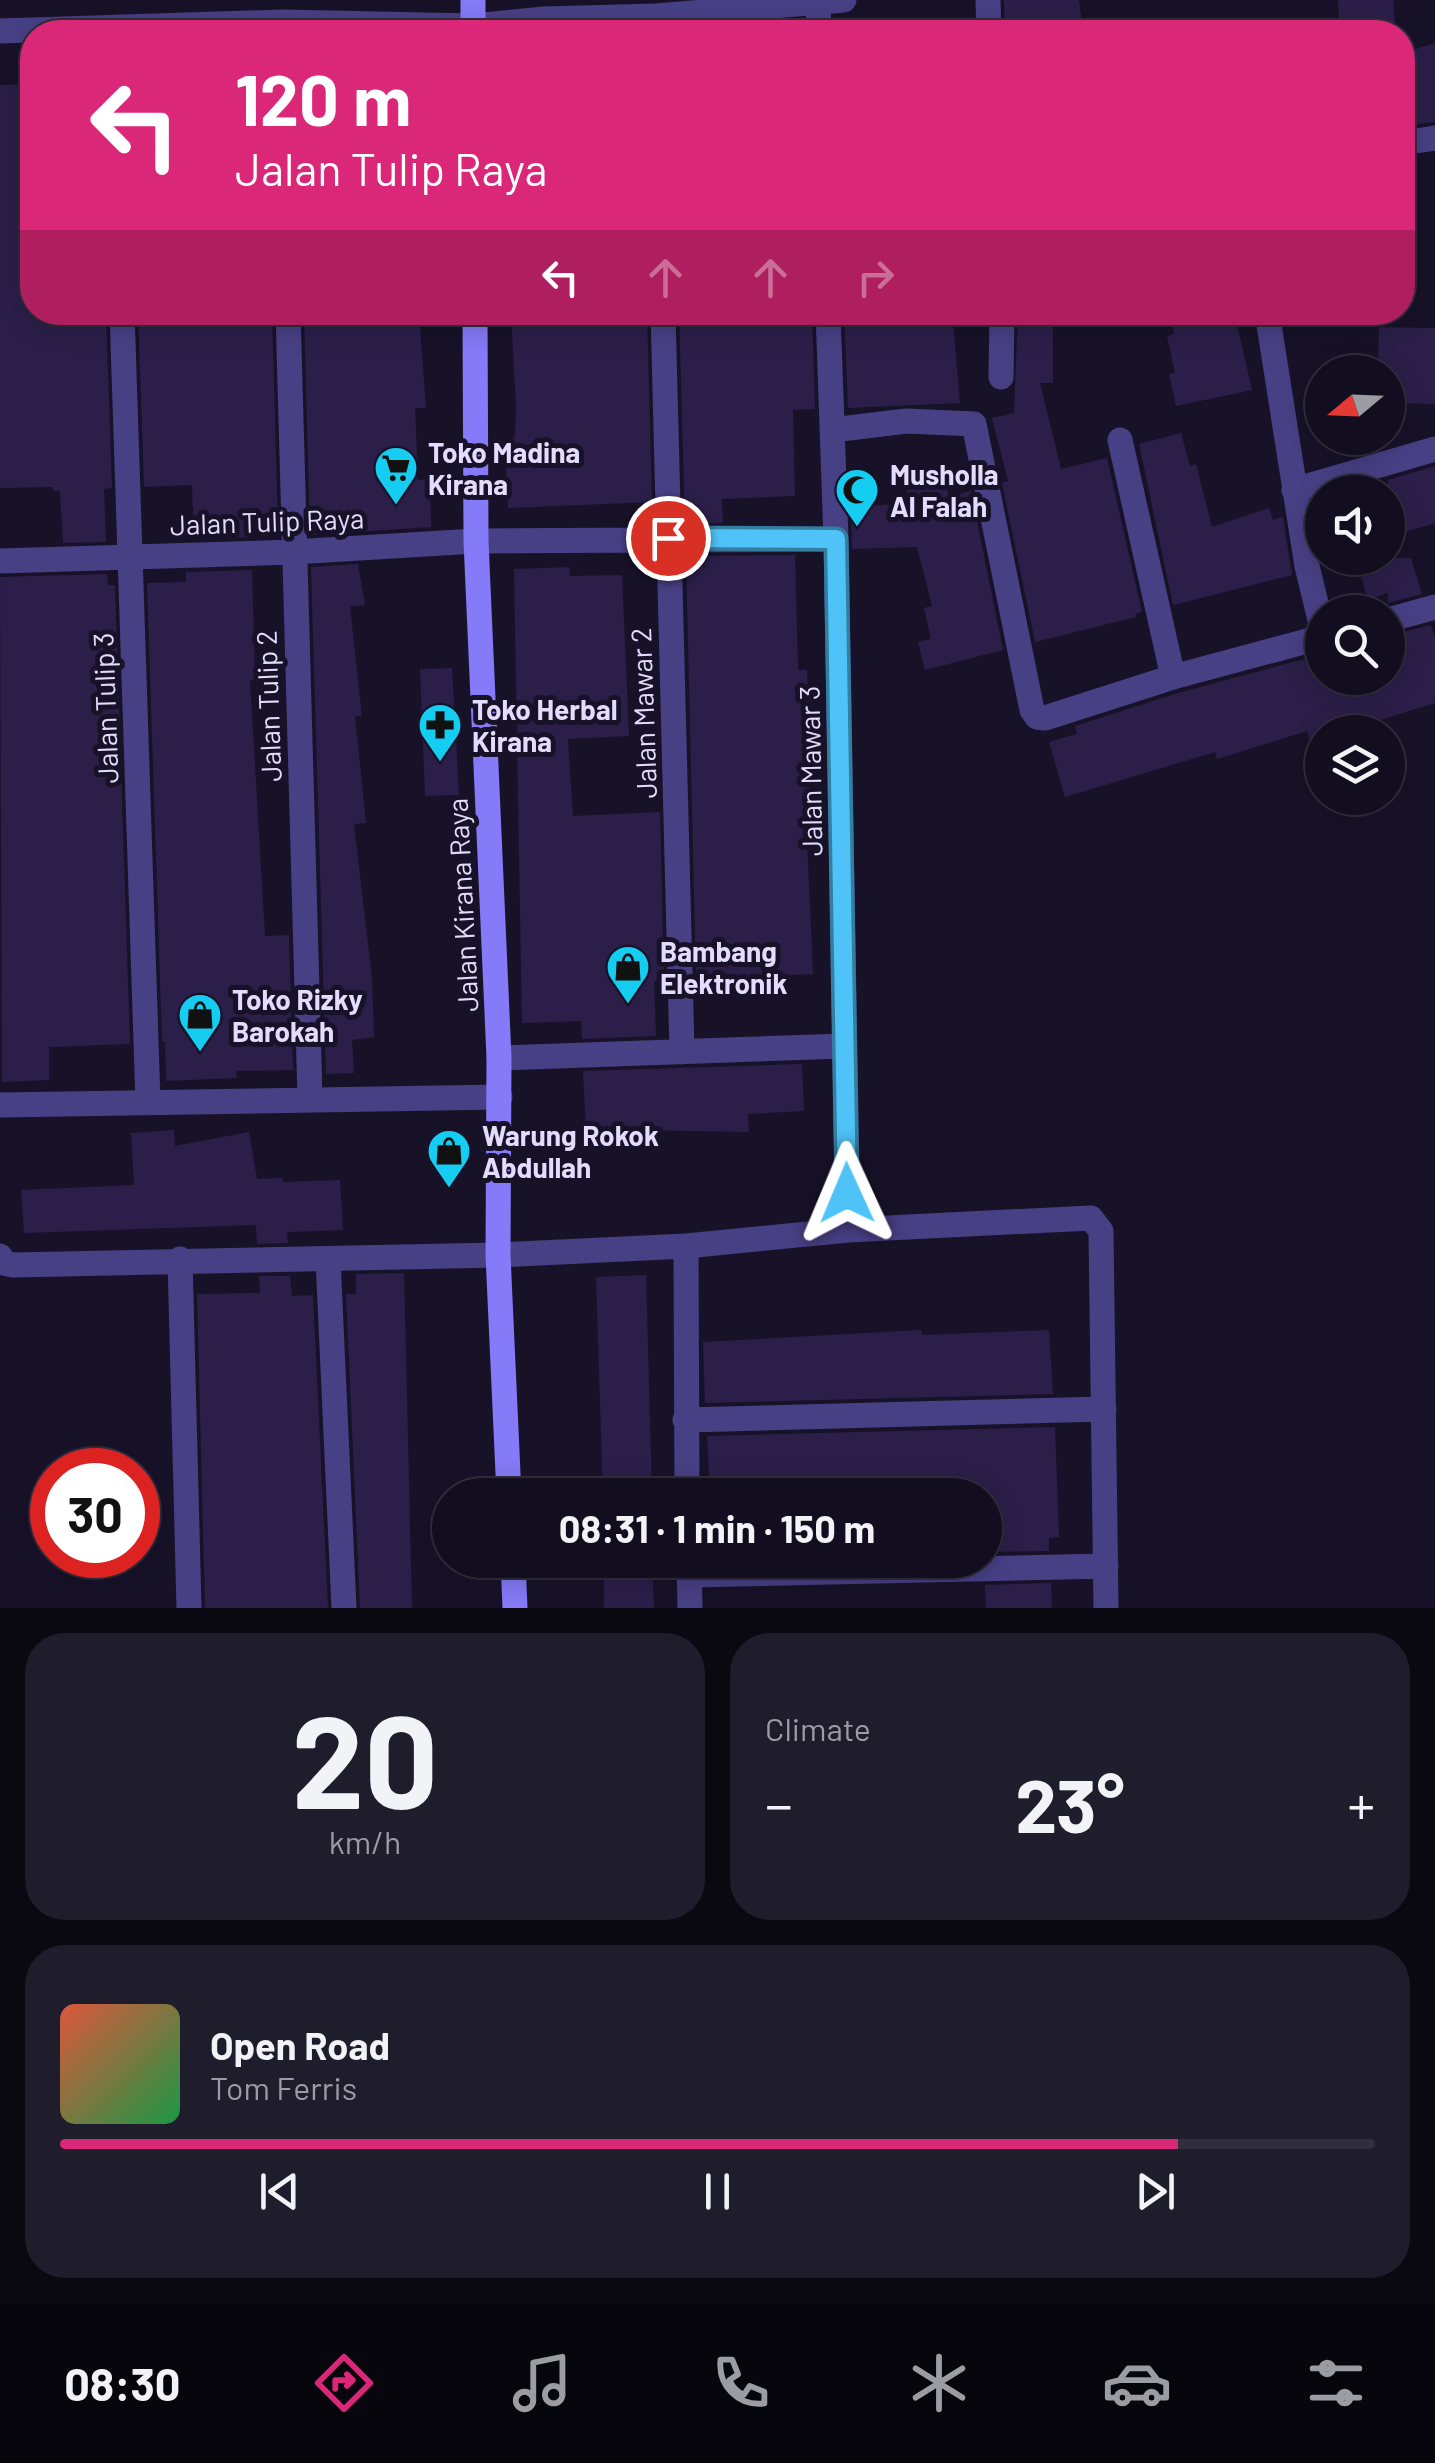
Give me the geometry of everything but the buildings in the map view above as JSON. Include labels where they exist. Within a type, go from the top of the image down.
[{"type":"street","points":[[686,20],[831,1]]},
{"type":"street","points":[[473,19],[566,20]]},
{"type":"street","name":"Jalan Tulip 3","points":[[122,325],[148,1102]]},
{"type":"street","name":"Jalan Tulip 2","points":[[288,325],[310,1098]]},
{"type":"street","name":"Jalan Kirana Raya","points":[[475,325],[476,541],[500,1058],[498,1255],[509,1478]]},
{"type":"street","name":"Jalan Mawar 2","points":[[663,325],[682,1052]]},
{"type":"street","name":"Jalan Mawar 3","points":[[828,325],[848,1230]]},
{"type":"street","points":[[1001,377],[1002,325]]},
{"type":"street","points":[[1269,325],[1314,595]]},
{"type":"street","points":[[832,430],[908,421],[974,424],[1032,710],[1037,718],[1305,642]]},
{"type":"street","points":[[1120,440],[1173,678]]},
{"type":"street","points":[[1294,490],[1435,449]]},
{"type":"street","name":"Jalan Tulip Raya","points":[[0,561],[293,552],[476,541],[836,539]]},
{"type":"street","points":[[1405,616],[1435,608]]},
{"type":"street","points":[[500,1058],[844,1046]]},
{"type":"street","points":[[0,1105],[500,1097]]},
{"type":"street","points":[[0,1256],[4,1263],[13,1264],[498,1255],[686,1246],[848,1230],[1086,1217],[1094,1220],[1102,1231],[1106,1608]]},
{"type":"street","points":[[686,1246],[687,1478]]},
{"type":"street","points":[[180,1259],[189,1608]]},
{"type":"street","points":[[328,1259],[344,1608]]},
{"type":"street","points":[[685,1420],[1104,1410]]},
{"type":"street","points":[[1002,1566],[1106,1566]]},
{"type":"street","points":[[514,1578],[515,1608]]},
{"type":"street","points":[[689,1578],[690,1608]]},
{"type":"place","name":"Toko Madina Kirana","points":[[396,506]]},
{"type":"place","name":"Musholla Al Falah","points":[[857,528]]},
{"type":"place","name":"Toko Herbal Kirana","points":[[440,763]]},
{"type":"place","name":"Bambang Elektronik","points":[[628,1005]]},
{"type":"place","name":"Toko Rizky Barokah","points":[[200,1053]]},
{"type":"place","name":"Warung Rokok Abdullah","points":[[449,1189]]},
{"type":"route","points":[[668,538],[836,539],[847,1193]]}]
